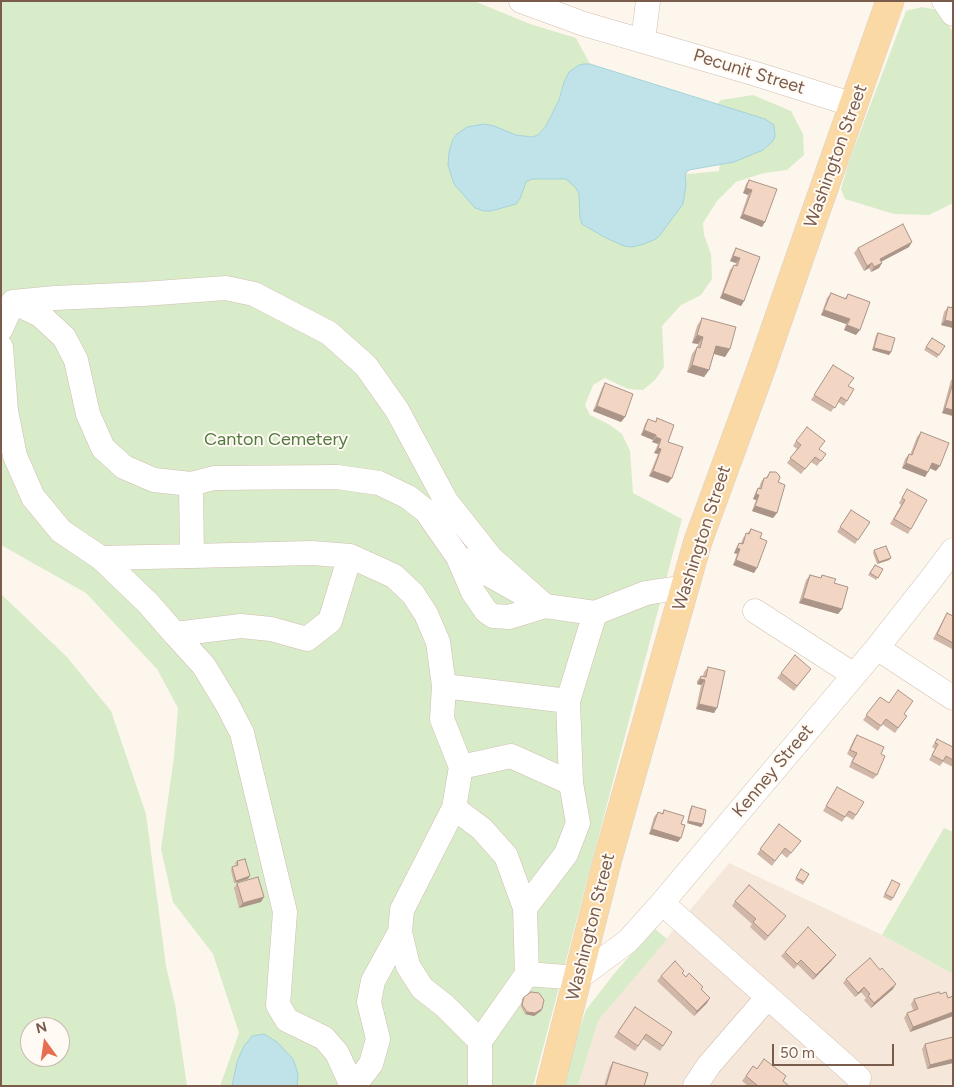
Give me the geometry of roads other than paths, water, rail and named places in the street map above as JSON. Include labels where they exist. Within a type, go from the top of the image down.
[{"type":"main road","name":"Washington Street","points":[[550,1086],[614,839],[698,541],[760,372],[890,1]]},
{"type":"street","name":"Pecunit Street","points":[[521,1],[584,24],[854,105]]},
{"type":"street","points":[[643,41],[648,1]]},
{"type":"street","points":[[944,1],[953,14]]},
{"type":"street","points":[[13,302],[226,288],[254,294],[329,332],[366,366],[397,410],[446,501],[491,558],[545,606]]},
{"type":"street","points":[[1,329],[13,302]]},
{"type":"street","points":[[13,302],[40,315],[64,337],[76,360],[88,414],[103,448],[124,467],[154,480],[191,484],[214,478],[286,476],[337,477],[379,483],[408,497],[426,511],[458,557],[473,592],[486,612],[493,616],[509,618],[545,606]]},
{"type":"street","points":[[1,347],[6,411],[15,456],[34,496],[61,531],[101,558],[148,602],[204,666],[242,733],[285,912],[278,1005],[287,1020],[324,1038],[337,1053],[353,1086],[371,1064],[378,1039],[369,1002],[373,981],[400,932]]},
{"type":"street","points":[[191,484],[192,556]]},
{"type":"street","name":"Kenney Street","points":[[578,978],[628,941],[662,903],[877,648],[953,550]]},
{"type":"street","points":[[101,558],[312,553],[350,556],[394,576],[413,594],[426,614],[438,642],[444,686],[442,719],[461,767],[454,808],[402,910],[400,932],[408,966],[422,988],[445,1006],[480,1041]]},
{"type":"street","points":[[175,634],[241,626],[271,629],[307,639],[330,621],[350,556]]},
{"type":"street","points":[[458,557],[545,606],[595,613],[646,593],[685,587]]},
{"type":"street","points":[[755,611],[854,675]]},
{"type":"street","points":[[525,908],[566,854],[578,822],[571,783],[568,700],[595,613]]},
{"type":"street","points":[[877,648],[953,698]]},
{"type":"street","points":[[444,686],[568,700]]},
{"type":"street","points":[[461,767],[511,756],[571,783]]},
{"type":"street","points":[[454,808],[482,829],[506,856],[525,908],[527,974],[480,1041],[480,1086]]},
{"type":"street","points":[[662,903],[859,1078]]},
{"type":"street","points":[[527,974],[578,978]]},
{"type":"street","points":[[695,1086],[709,1066],[768,998]]},
{"type":"water","points":[[584,64],[590,64],[765,119],[774,125],[775,136],[773,141],[763,150],[734,162],[689,170],[685,174],[686,186],[683,204],[656,239],[632,247],[624,246],[606,238],[582,224],[579,194],[576,188],[566,179],[532,179],[526,182],[520,199],[516,204],[491,211],[475,208],[454,184],[448,165],[453,139],[467,127],[484,124],[516,135],[532,137],[538,135],[546,126],[559,100],[569,72]]},
{"type":"water","points":[[264,1034],[277,1042],[293,1059],[298,1074],[297,1086],[232,1086],[237,1062],[244,1046],[252,1036]]},
{"type":"park label","name":"Canton Cemetery","points":[[276,440]]}]
